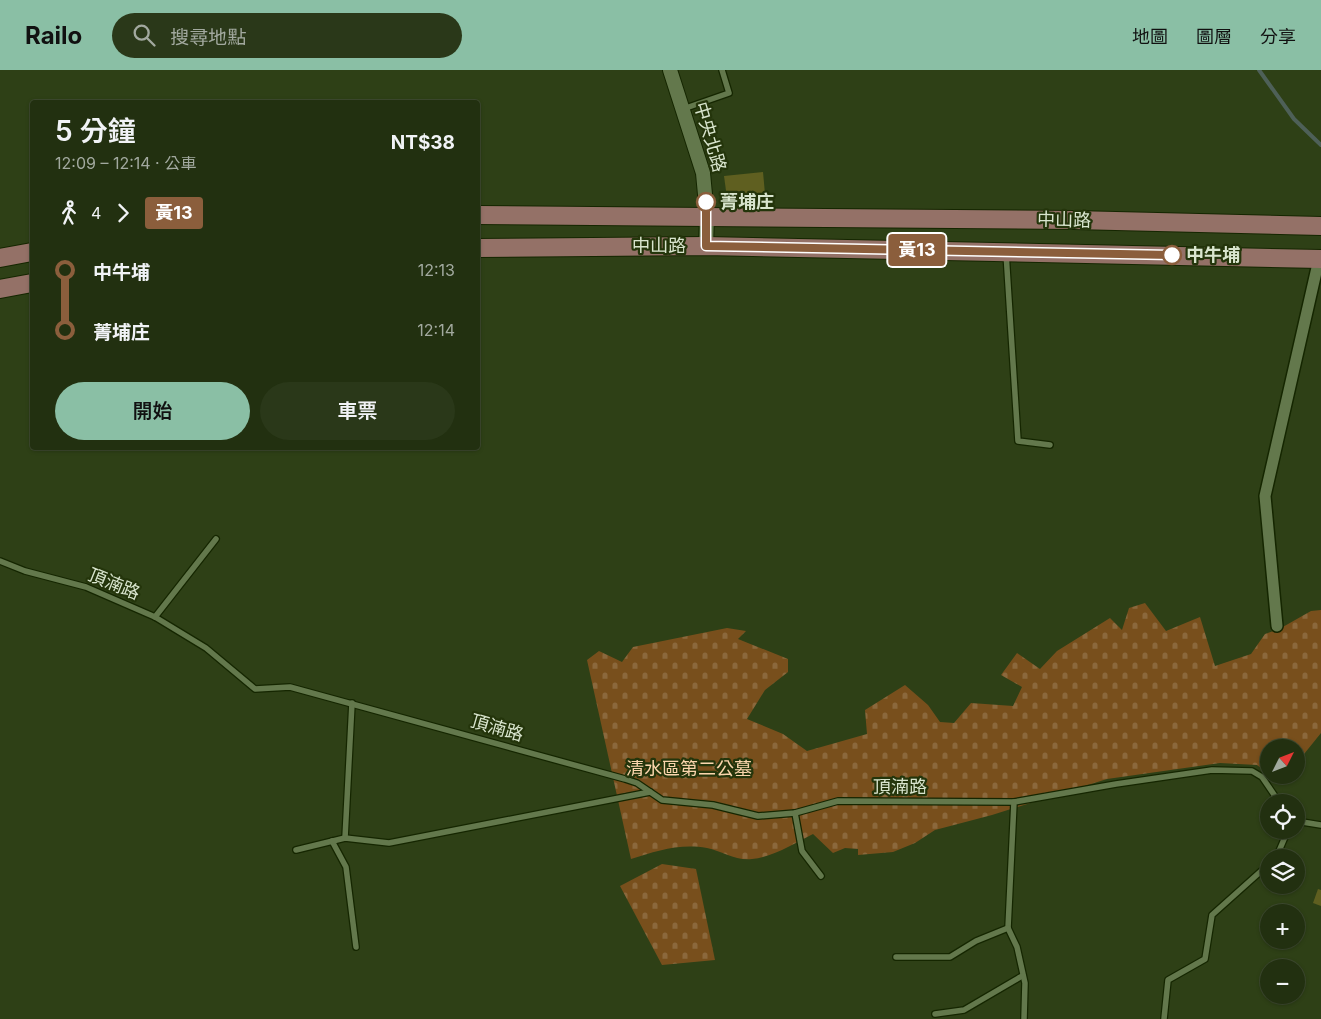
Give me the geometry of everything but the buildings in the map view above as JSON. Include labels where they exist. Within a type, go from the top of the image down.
[{"type":"main road","name":"中山路","points":[[480,215],[1074,220],[1321,226]]},
{"type":"main road","name":"中山路","points":[[480,248],[706,246],[1320,258]]},
{"type":"main road","points":[[0,258],[30,252]]},
{"type":"main road","points":[[0,289],[30,283]]},
{"type":"street","name":"中央北路","points":[[670,70],[703,173],[707,216],[706,246]]},
{"type":"street","points":[[1277,626],[1265,496],[1320,258]]},
{"type":"lane","points":[[683,109],[729,93],[722,70]]},
{"type":"lane","points":[[1006,252],[1018,441],[1050,445]]},
{"type":"lane","points":[[155,617],[216,539]]},
{"type":"lane","name":"頂湳路","points":[[0,561],[25,571],[86,587],[155,617],[206,648],[256,689],[290,687],[352,703],[625,779],[637,784],[662,800],[713,805],[758,816],[795,813],[838,801],[1014,802],[1212,770],[1252,771],[1262,777],[1274,794]]},
{"type":"lane","points":[[345,838],[352,703]]},
{"type":"lane","points":[[296,850],[345,838],[389,843],[650,792]]},
{"type":"lane","points":[[1014,802],[1008,928],[1017,947],[1025,984],[1024,1019]]},
{"type":"lane","points":[[795,813],[802,851],[821,876]]},
{"type":"lane","points":[[1305,822],[1321,825]]},
{"type":"lane","points":[[332,841],[346,867],[356,947]]},
{"type":"lane","points":[[1164,1019],[1168,980],[1205,959],[1212,914],[1260,872]]},
{"type":"lane","points":[[896,957],[950,957],[976,942],[1008,928]]},
{"type":"lane","points":[[935,1014],[964,1010],[1022,976]]},
{"type":"green space","name":"清水區第二公墓","points":[[1145,603],[1166,631],[1200,617],[1215,666],[1251,654],[1265,634],[1281,628],[1311,611],[1321,610],[1321,733],[1305,753],[1305,739],[1260,739],[1260,767],[1257,765],[1220,763],[1107,779],[992,815],[935,830],[915,843],[893,852],[858,855],[858,849],[845,848],[833,853],[813,834],[776,853],[760,858],[746,859],[713,849],[687,846],[631,859],[587,660],[599,651],[622,662],[633,647],[727,628],[746,631],[738,639],[788,659],[788,672],[765,690],[747,719],[783,734],[807,751],[867,734],[865,710],[905,685],[928,705],[940,722],[954,723],[971,703],[1013,706],[1022,687],[1001,675],[1017,653],[1040,669],[1057,651],[1110,618],[1122,630],[1129,608]]},
{"type":"green space","points":[[662,864],[696,869],[715,960],[662,965],[620,886]]},
{"type":"waterway","points":[[1259,70],[1294,119],[1321,145]]},
{"type":"bus line","name":"黃13","points":[[706,202],[706,246],[1172,255]]},
{"type":"place","name":"菁埔庄","points":[[706,202]]},
{"type":"place","name":"中牛埔","points":[[1172,255]]}]
